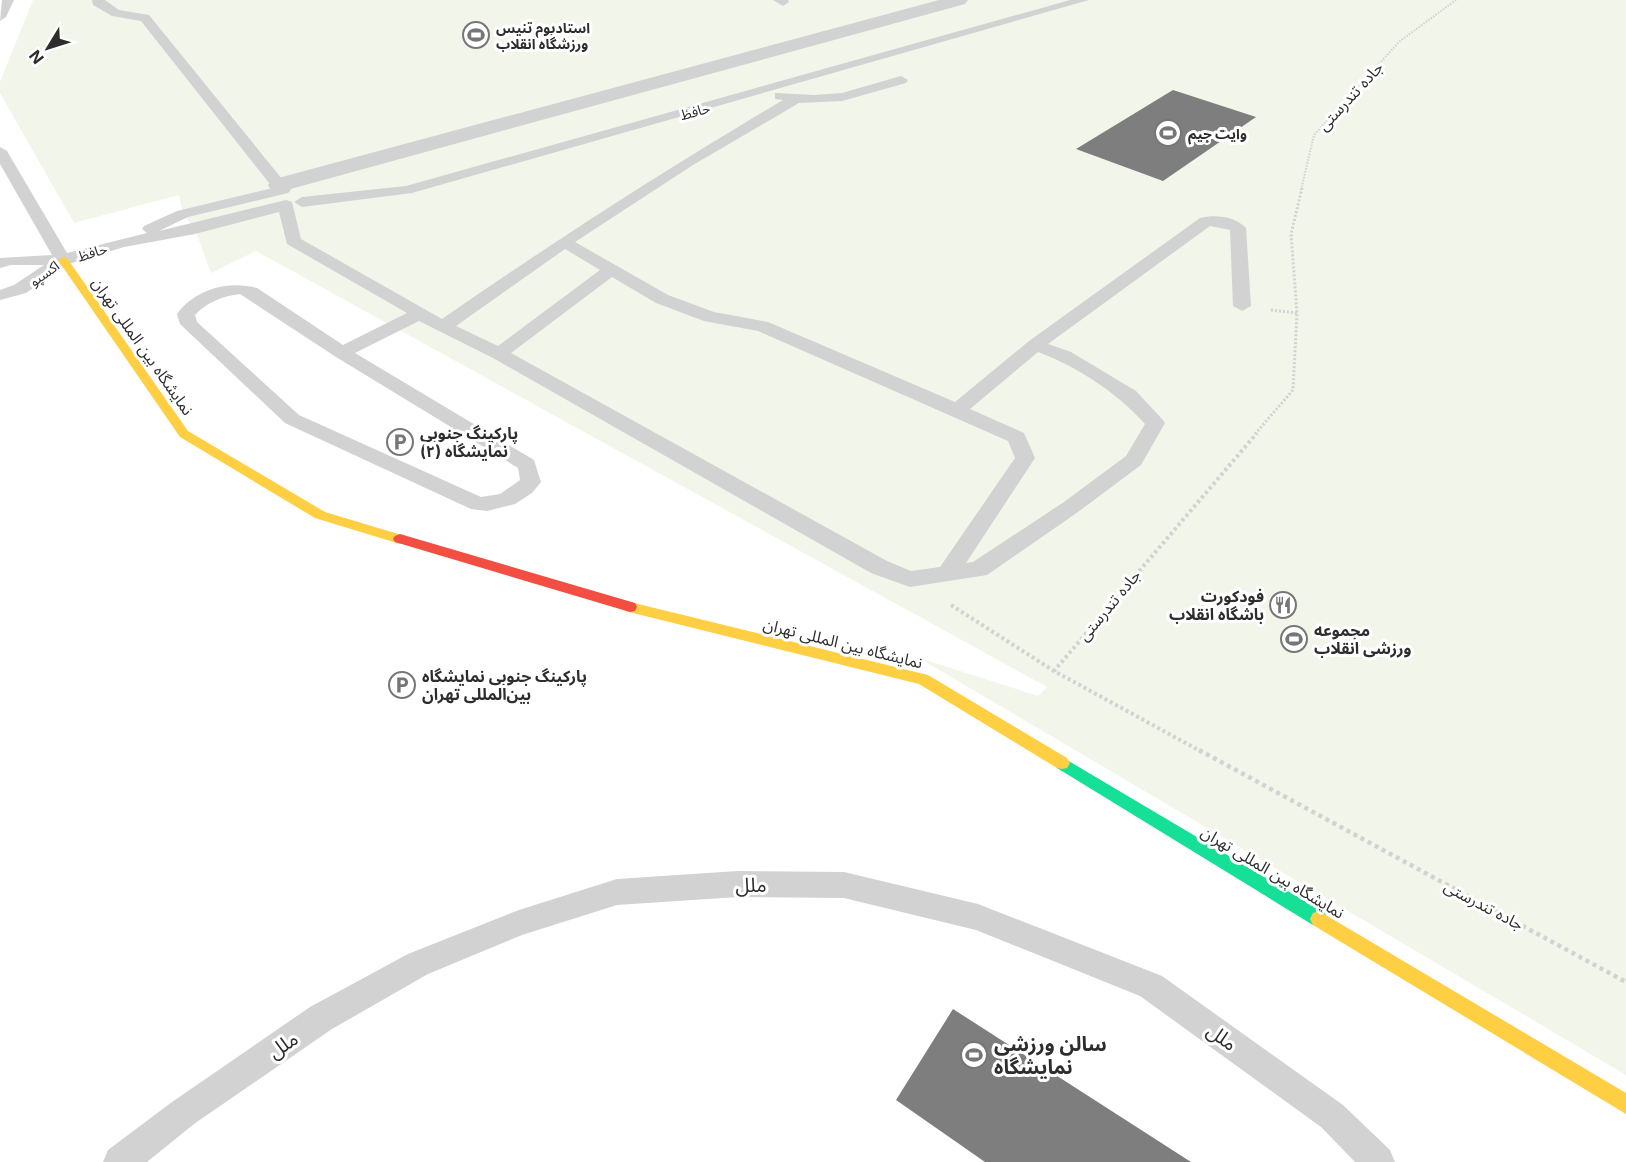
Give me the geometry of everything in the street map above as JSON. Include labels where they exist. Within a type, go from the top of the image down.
[{"type":"street","points":[[291,194],[959,0]]},
{"type":"street","name":"نمایشگاه بین المللی تهران","points":[[63,261],[184,434],[320,515],[589,597],[923,680],[1626,1104]]},
{"type":"lane","points":[[0,17],[8,0]]},
{"type":"lane","points":[[99,0],[97,2],[116,13],[145,18],[291,194],[293,241],[419,314],[499,354],[879,567],[910,579],[979,569],[1071,507],[1134,460],[1155,423],[1129,395],[1065,356],[1035,345]]},
{"type":"lane","name":"حافظ","points":[[63,261],[122,243],[195,229],[291,194],[388,182],[1035,0]]},
{"type":"lane","name":"حافظ","points":[[291,194],[407,190],[760,93],[1083,0]]},
{"type":"lane","points":[[746,81],[760,93],[795,99],[840,100],[901,80]]},
{"type":"lane","points":[[688,162],[740,107],[739,98]]},
{"type":"lane","points":[[443,327],[564,242],[688,162],[795,99]]},
{"type":"lane","points":[[0,151],[63,261]]},
{"type":"lane","points":[[957,410],[1035,345],[1210,219],[1233,224],[1238,228],[1242,306]]},
{"type":"lane","points":[[564,242],[662,299],[710,317],[762,326],[1017,437],[1025,458],[946,575]]},
{"type":"lane","name":"اکسپو","points":[[0,263],[9,260],[63,261]]},
{"type":"lane","name":"اکسپو","points":[[0,295],[20,289],[63,261]]},
{"type":"lane","points":[[499,354],[612,269]]},
{"type":"lane","points":[[241,289],[251,292],[342,353],[527,465],[531,482],[517,496],[499,503],[478,504],[292,419],[189,324],[186,314],[193,305],[228,290],[241,289]]},
{"type":"lane","points":[[342,353],[419,314]]},
{"type":"lane","name":"ملل","points":[[120,1162],[183,1113],[321,1018],[418,964],[519,923],[617,892],[738,884],[844,885],[978,917],[1150,986],[1332,1116],[1378,1162]]},
{"type":"path","name":"جاده تندرستی","points":[[1456,0],[1400,41],[1314,135],[1291,234],[1297,313],[1293,390],[1054,671],[1626,982]]},
{"type":"path","points":[[910,579],[1054,671]]},
{"type":"shaded area","name":"مجموعه ورزشی انقلاب","points":[[33,0],[1626,0],[1626,1075],[919,658],[1038,696],[1047,687],[256,251],[211,273],[195,229],[183,214],[179,195],[74,223],[0,93],[0,82]]},
{"type":"building","name":"وایت جیم","points":[[1173,90],[1256,117],[1163,181],[1076,149]]},
{"type":"building","name":"سالن ورزشی نمایشگاه","points":[[953,1009],[1191,1162],[985,1162],[896,1100]]},
{"type":"traffic: fast","points":[[1062,763],[1319,919]]},
{"type":"traffic: slow","points":[[63,260],[184,434],[320,515],[400,539]]},
{"type":"traffic: slow","points":[[630,607],[923,679],[1062,763]]},
{"type":"traffic: slow","points":[[1319,919],[1626,1104]]},
{"type":"traffic: jam","points":[[400,539],[630,607]]},
{"type":"place","name":"استادیوم تنیس ورزشگاه انقلاب","points":[[476,35]]},
{"type":"place","name":"وایت جیم","points":[[1168,133]]},
{"type":"place","name":"پارکینگ جنوبی نمایشگاه (۲)","points":[[400,442]]},
{"type":"place","name":"فودکورت باشگاه انقلاب","points":[[1283,605]]},
{"type":"place","name":"مجموعه ورزشی انقلاب","points":[[1294,639]]},
{"type":"place","name":"پارکینگ جنوبی نمایشگاه بین‌المللی تهران","points":[[402,685]]},
{"type":"place","name":"سالن ورزشی نمایشگاه","points":[[974,1055]]}]
